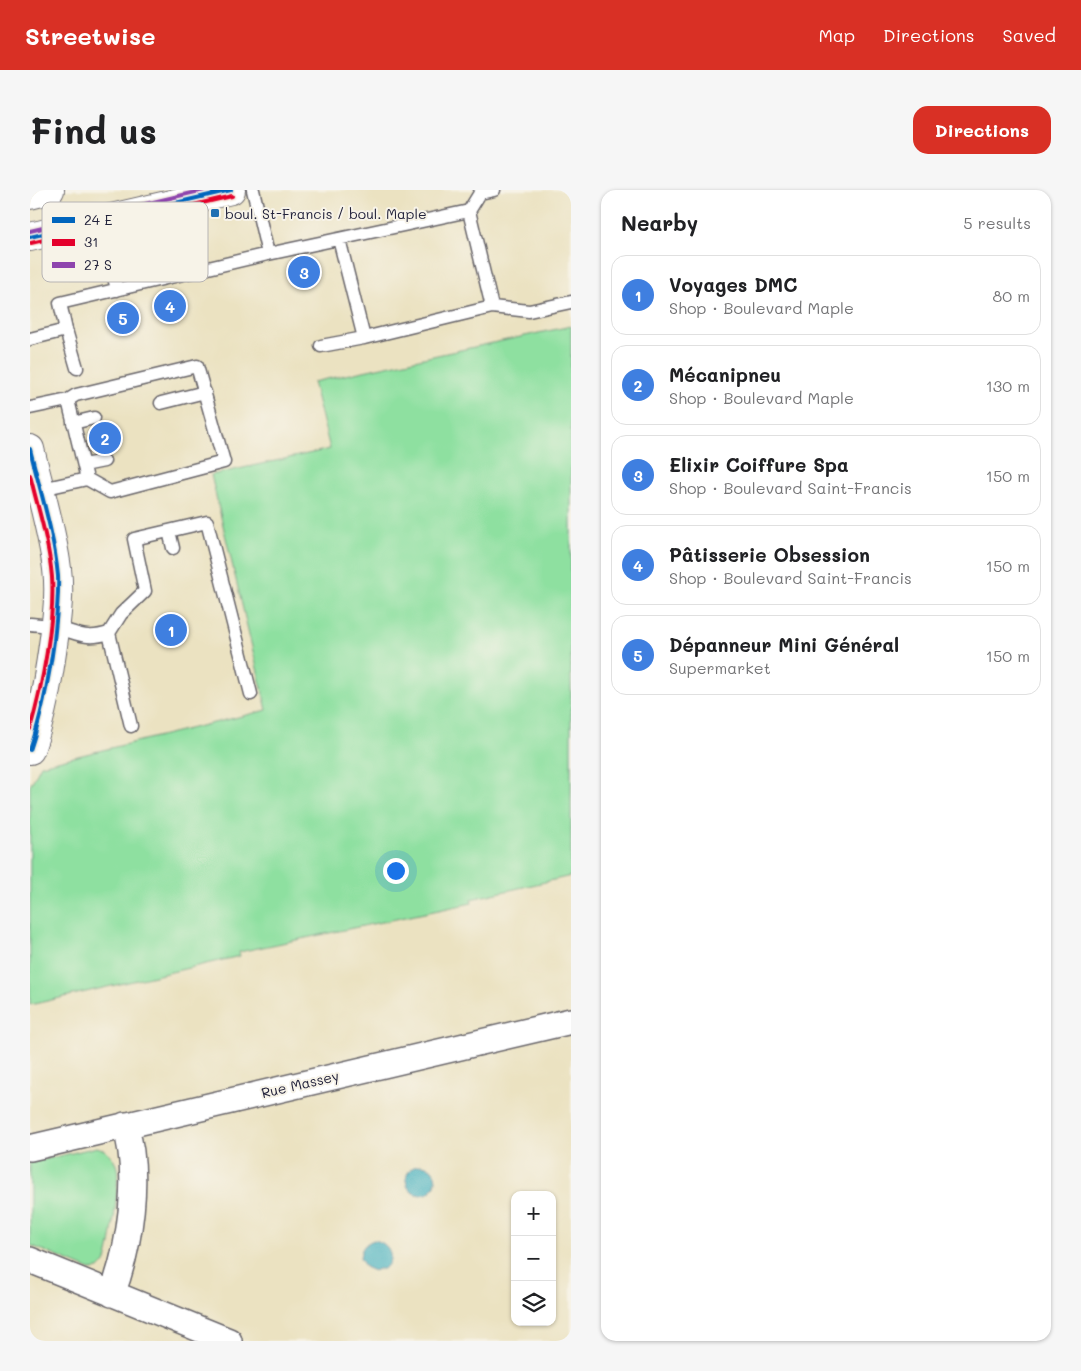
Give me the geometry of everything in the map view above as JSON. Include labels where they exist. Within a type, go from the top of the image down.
[{"type":"street","points":[[30,195],[50,190]]},
{"type":"street","points":[[180,202],[231,190]]},
{"type":"street","points":[[30,449],[35,491],[57,569],[58,601],[43,626],[44,704],[30,750]]},
{"type":"street","name":"Rue Massey","points":[[30,1148],[571,1021]]},
{"type":"street","points":[[112,1294],[121,1271],[130,1214],[133,1165],[125,1125]]},
{"type":"street","points":[[30,1260],[228,1341]]},
{"type":"lane","points":[[253,190],[268,254]]},
{"type":"lane","points":[[492,307],[469,211],[480,193],[494,190]]},
{"type":"lane","points":[[208,268],[469,211]]},
{"type":"lane","points":[[339,239],[364,338]]},
{"type":"lane","points":[[115,282],[117,290]]},
{"type":"lane","points":[[77,368],[60,303],[151,282]]},
{"type":"lane","points":[[321,346],[364,338],[492,307],[529,311],[571,302]]},
{"type":"lane","points":[[30,338],[66,330]]},
{"type":"lane","points":[[30,408],[198,366],[224,462],[110,492],[87,479],[35,491]]},
{"type":"lane","points":[[161,403],[205,392]]},
{"type":"lane","points":[[68,400],[87,479]]},
{"type":"lane","points":[[73,423],[94,418]]},
{"type":"lane","points":[[84,465],[104,461]]},
{"type":"lane","points":[[43,626],[80,636],[97,637],[109,633],[121,614],[145,591],[134,539],[207,522],[252,694]]},
{"type":"lane","points":[[169,531],[173,548]]},
{"type":"lane","points":[[109,633],[131,726]]},
{"type":"green space","points":[[571,326],[571,876],[471,899],[472,903],[239,952],[240,956],[30,1005],[30,786],[41,765],[267,710],[211,475],[330,449],[313,382]]},
{"type":"green space","points":[[97,1147],[112,1157],[118,1174],[112,1229],[106,1260],[99,1269],[90,1270],[30,1245],[30,1163]]},
{"type":"water","points":[[421,1165],[432,1169],[436,1180],[432,1191],[421,1195],[410,1191],[406,1180],[410,1169]]},
{"type":"water","points":[[374,1240],[384,1244],[390,1252],[390,1260],[384,1269],[374,1271],[365,1267],[360,1258],[364,1246]]},
{"type":"transit line","points":[[153,202],[204,190]]},
{"type":"transit line","points":[[180,202],[231,190]]},
{"type":"transit line","name":"31","points":[[206,202],[232,196]]},
{"type":"transit line","points":[[30,231],[42,228]]},
{"type":"transit line","points":[[30,237],[42,234]]},
{"type":"transit line","name":"31","points":[[31,243],[42,240]]},
{"type":"transit line","points":[[30,449],[46,512],[58,576],[56,625],[50,669],[42,710],[30,750]]},
{"type":"transit line","name":"31","points":[[30,475],[43,526],[52,577],[52,613],[47,654],[30,729]]},
{"type":"place","name":"boul. St-Francis / boul. Maple","points":[[215,213]]},
{"type":"place","name":"Elixir Coiffure Spa","points":[[304,272]]},
{"type":"place","name":"Pâtisserie Obsession","points":[[170,306]]},
{"type":"place","name":"Dépanneur Mini Général","points":[[123,318]]},
{"type":"place","name":"Mécanipneu","points":[[105,438]]},
{"type":"place","name":"Voyages DMC","points":[[171,630]]}]
